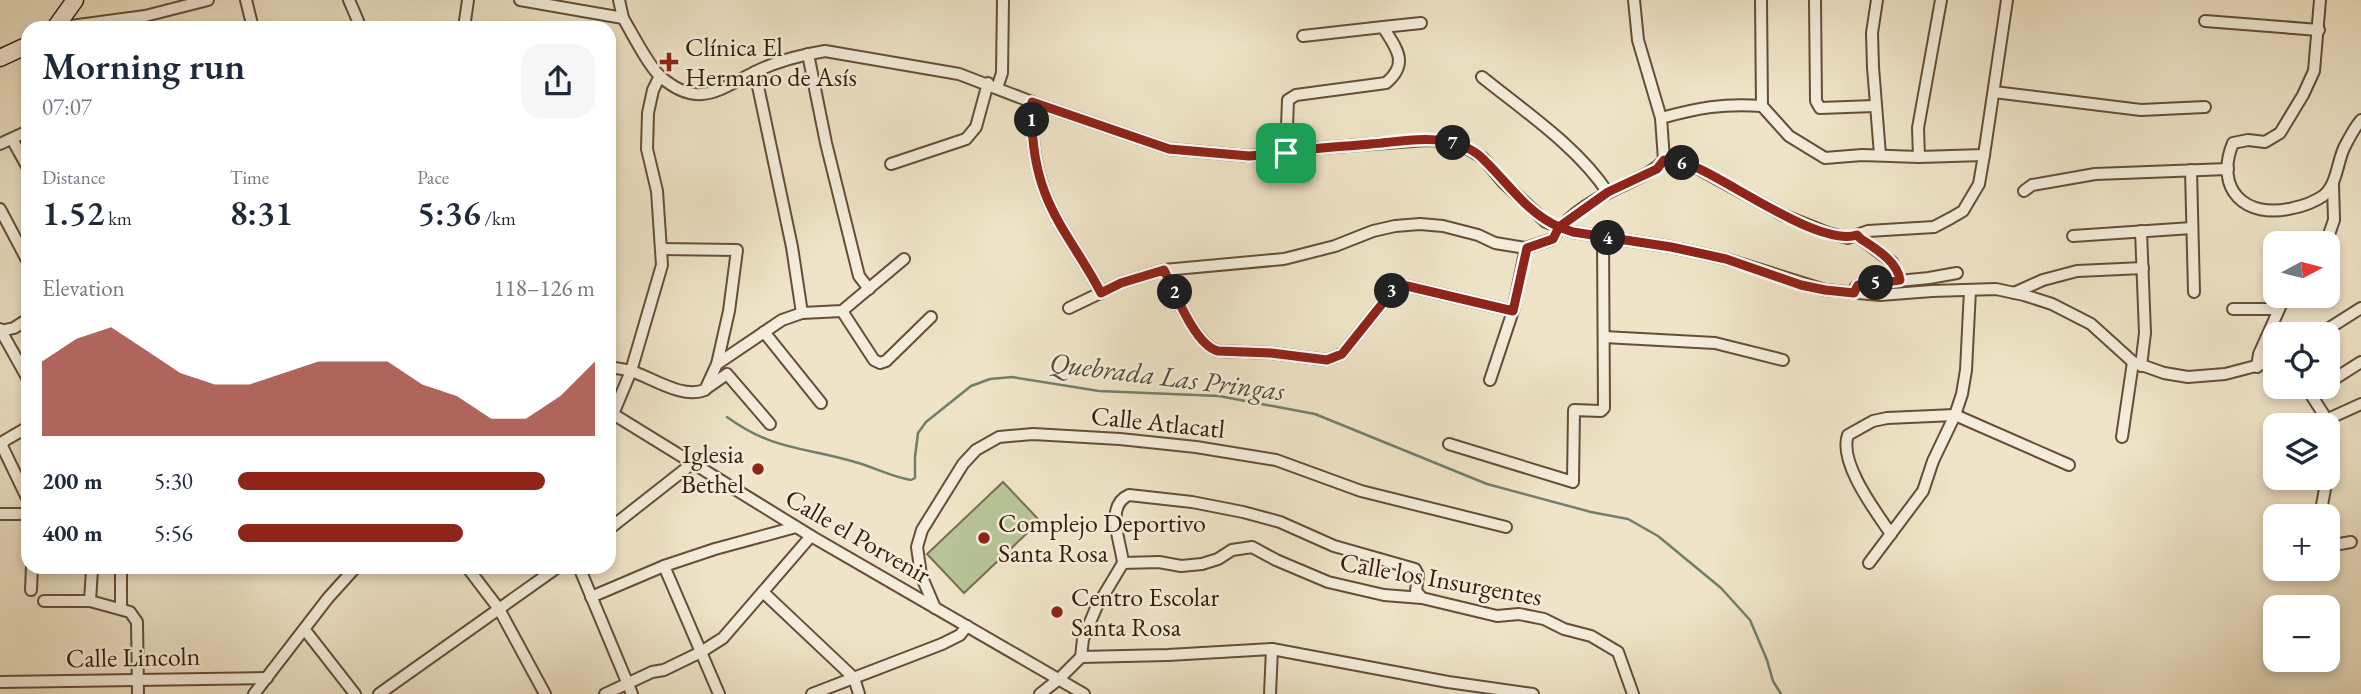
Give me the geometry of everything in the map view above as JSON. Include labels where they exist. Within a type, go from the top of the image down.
[{"type":"main road","points":[[60,21],[75,0]]},
{"type":"main road","points":[[0,58],[21,48]]},
{"type":"street","points":[[108,21],[145,16],[208,0]]},
{"type":"street","points":[[246,0],[251,21]]},
{"type":"street","points":[[349,0],[359,21]]},
{"type":"street","points":[[465,21],[468,0]]},
{"type":"street","points":[[520,0],[623,18]]},
{"type":"street","points":[[619,0],[623,18],[660,76],[689,94],[708,95],[728,88],[755,72],[825,51],[959,74],[1169,149],[1249,156],[1308,149],[1447,141],[1465,147],[1483,158],[1546,222],[1573,232],[1671,247],[1726,259],[1801,285],[1825,290],[1880,295],[1996,289],[2014,293],[2052,304],[2091,324],[2137,364],[2164,373],[2188,377],[2225,374],[2263,365]]},
{"type":"street","points":[[891,164],[966,139],[976,127],[993,86],[1002,72],[1003,0]]},
{"type":"street","points":[[1069,307],[1121,283],[1164,270],[1284,259],[1335,246],[1373,231],[1420,224],[1443,226],[1478,235],[1495,243],[1527,248],[1553,239],[1559,227],[1608,192],[1657,169],[1664,160],[1661,118],[1638,40],[1634,0]]},
{"type":"street","points":[[1761,0],[1762,106],[1789,136],[1825,158],[1984,155]]},
{"type":"street","points":[[1815,0],[1816,101],[1819,108],[1874,106]]},
{"type":"street","points":[[1877,0],[1872,33],[1874,106],[1880,155]]},
{"type":"street","points":[[1919,157],[1918,128],[1941,0]]},
{"type":"street","points":[[1664,160],[1690,164],[1783,215],[1848,238],[1878,230],[1934,226],[1963,211],[1979,184],[2007,0]]},
{"type":"street","points":[[2320,0],[2314,71],[2303,95],[2280,133],[2264,142],[2248,140],[2233,143],[2226,160],[2237,198],[2251,208],[2278,212],[2311,202],[2324,195],[2333,184]]},
{"type":"street","points":[[2205,21],[2319,30]]},
{"type":"street","points":[[1303,36],[1421,23]]},
{"type":"street","points":[[1286,153],[1288,100],[1305,94],[1386,83],[1394,76],[1400,59],[1398,49],[1383,27]]},
{"type":"street","points":[[808,54],[826,143],[859,276],[869,289]]},
{"type":"street","points":[[755,72],[792,247],[802,313]]},
{"type":"street","points":[[616,405],[631,371],[662,265],[657,191],[647,149],[648,113],[653,90],[660,76]]},
{"type":"street","points":[[1482,77],[1565,145],[1597,175],[1608,192]]},
{"type":"street","points":[[1994,92],[2141,110],[2205,107]]},
{"type":"street","points":[[1032,102],[1033,144],[1045,194],[1101,293]]},
{"type":"street","points":[[1661,118],[1706,106],[1762,106]]},
{"type":"street","points":[[2330,231],[2334,220],[2333,184],[2343,149],[2361,120]]},
{"type":"street","points":[[0,144],[21,134]]},
{"type":"street","points":[[12,139],[21,155]]},
{"type":"street","points":[[2024,191],[2032,185],[2095,174],[2228,169]]},
{"type":"street","points":[[2191,170],[2194,292]]},
{"type":"street","points":[[0,209],[21,249]]},
{"type":"street","points":[[2073,236],[2192,228]]},
{"type":"street","points":[[2122,437],[2145,333],[2141,231]]},
{"type":"street","points":[[1857,235],[1892,262],[1900,280]]},
{"type":"street","points":[[1449,444],[1573,482],[1574,410],[1601,411],[1604,408],[1603,237]]},
{"type":"street","points":[[1490,380],[1513,311],[1527,248]]},
{"type":"street","points":[[662,249],[737,250],[729,311],[717,364],[705,390]]},
{"type":"street","points":[[717,364],[782,320],[802,313],[842,311],[904,259]]},
{"type":"street","points":[[2014,293],[2077,271],[2143,268]]},
{"type":"street","points":[[1164,270],[1191,324],[1212,350],[1218,351],[1271,353],[1327,360],[1335,358],[1342,354],[1394,289],[1407,286],[1513,311]]},
{"type":"street","points":[[1854,293],[1858,285],[1957,272]]},
{"type":"street","points":[[1869,563],[1923,491],[1933,461],[1955,415],[1966,370],[1970,290]]},
{"type":"street","points":[[2339,322],[2361,308]]},
{"type":"street","points":[[2233,309],[2278,309],[2259,354],[2257,367]]},
{"type":"street","points":[[842,311],[874,360],[880,363],[886,361],[931,317]]},
{"type":"street","points":[[21,324],[14,328],[1,330],[21,366]]},
{"type":"street","points":[[764,332],[821,403]]},
{"type":"street","points":[[1604,337],[1714,343],[1783,360]]},
{"type":"street","points":[[2340,375],[2361,362]]},
{"type":"street","points":[[616,368],[698,393],[727,374],[770,424]]},
{"type":"street","points":[[2340,414],[2361,404]]},
{"type":"street","points":[[1891,534],[1865,497],[1847,455],[1848,435],[1873,421],[1955,415],[2069,465]]},
{"type":"street","name":"Calle el Porvenir","points":[[616,419],[811,536],[1084,694]]},
{"type":"street","points":[[21,431],[4,441],[2,446],[21,485]]},
{"type":"street","name":"Calle Atlacatl","points":[[935,608],[921,575],[917,547],[922,530],[963,464],[976,450],[999,437],[1033,433],[1120,439],[1196,447],[1276,460],[1362,491],[1506,527]]},
{"type":"street","points":[[616,523],[693,463]]},
{"type":"street","points":[[1040,694],[1081,657],[1083,639],[1096,608],[1124,563],[1116,506],[1121,499],[1129,495],[1192,502],[1280,522],[1334,546],[1415,569],[1418,575],[1416,591],[1422,598]]},
{"type":"street","points":[[0,514],[21,514]]},
{"type":"street","points":[[591,597],[664,566],[796,527]]},
{"type":"street","points":[[605,694],[630,689],[701,652],[730,632],[811,536]]},
{"type":"street","points":[[2340,544],[2351,542]]},
{"type":"street","name":"Calle los Insurgentes","points":[[1124,563],[1159,562],[1181,566],[1202,564],[1218,559],[1232,550],[1252,547],[1328,582],[1384,595],[1422,598],[1497,616],[1520,614],[1544,619],[1564,629],[1591,636],[1618,652],[1633,694]]},
{"type":"street","points":[[664,566],[719,694]]},
{"type":"street","points":[[31,590],[32,574]]},
{"type":"street","points":[[90,601],[92,574]]},
{"type":"street","points":[[121,574],[121,609]]},
{"type":"street","points":[[254,694],[350,574]]},
{"type":"street","points":[[472,574],[499,609],[545,694]]},
{"type":"street","points":[[379,694],[548,574]]},
{"type":"street","points":[[582,574],[630,689]]},
{"type":"street","points":[[763,592],[854,678],[859,694]]},
{"type":"street","points":[[44,601],[90,601],[130,612],[136,622],[138,694]]},
{"type":"street","points":[[812,694],[961,635],[967,626]]},
{"type":"street","points":[[305,630],[355,694]]},
{"type":"street","points":[[1081,657],[1272,649],[1448,682],[1533,694]]},
{"type":"street","points":[[1270,694],[1272,649]]},
{"type":"street","name":"Calle Lincoln","points":[[0,682],[267,678]]},
{"type":"green space","name":"Complejo Deportivo Santa Rosa","points":[[1003,482],[1040,521],[964,593],[927,554]]},
{"type":"waterway","name":"Quebrada Las Pringas","points":[[727,417],[743,428],[774,442],[855,462],[911,480],[915,478],[918,433],[926,422],[971,386],[990,379],[1012,377],[1099,391],[1219,396],[1315,414],[1487,484],[1591,512],[1628,519],[1658,536],[1721,588],[1750,620],[1773,681],[1781,694]]},
{"type":"place","name":"Clínica El Hermano de Asís","points":[[669,62]]},
{"type":"place","name":"Iglesia Bethel","points":[[758,469]]},
{"type":"place","name":"Complejo Deportivo Santa Rosa","points":[[984,538]]},
{"type":"place","name":"Centro Escolar Santa Rosa","points":[[1057,612]]},
{"type":"route","points":[[1286,153],[1249,156],[1169,149],[1032,102],[1033,144],[1045,194],[1101,293],[1121,283],[1164,270],[1191,324],[1212,350],[1271,353],[1327,360],[1335,358],[1342,354],[1394,289],[1407,286],[1513,311],[1527,248],[1553,239],[1559,227],[1573,232],[1671,247],[1726,259],[1801,285],[1825,290],[1854,293],[1858,285],[1900,280],[1892,262],[1857,235],[1848,238],[1828,233],[1783,215],[1690,164],[1664,160],[1657,169],[1608,192],[1559,227],[1546,222],[1503,182],[1483,158],[1465,147],[1447,141],[1426,140],[1286,153]]}]
